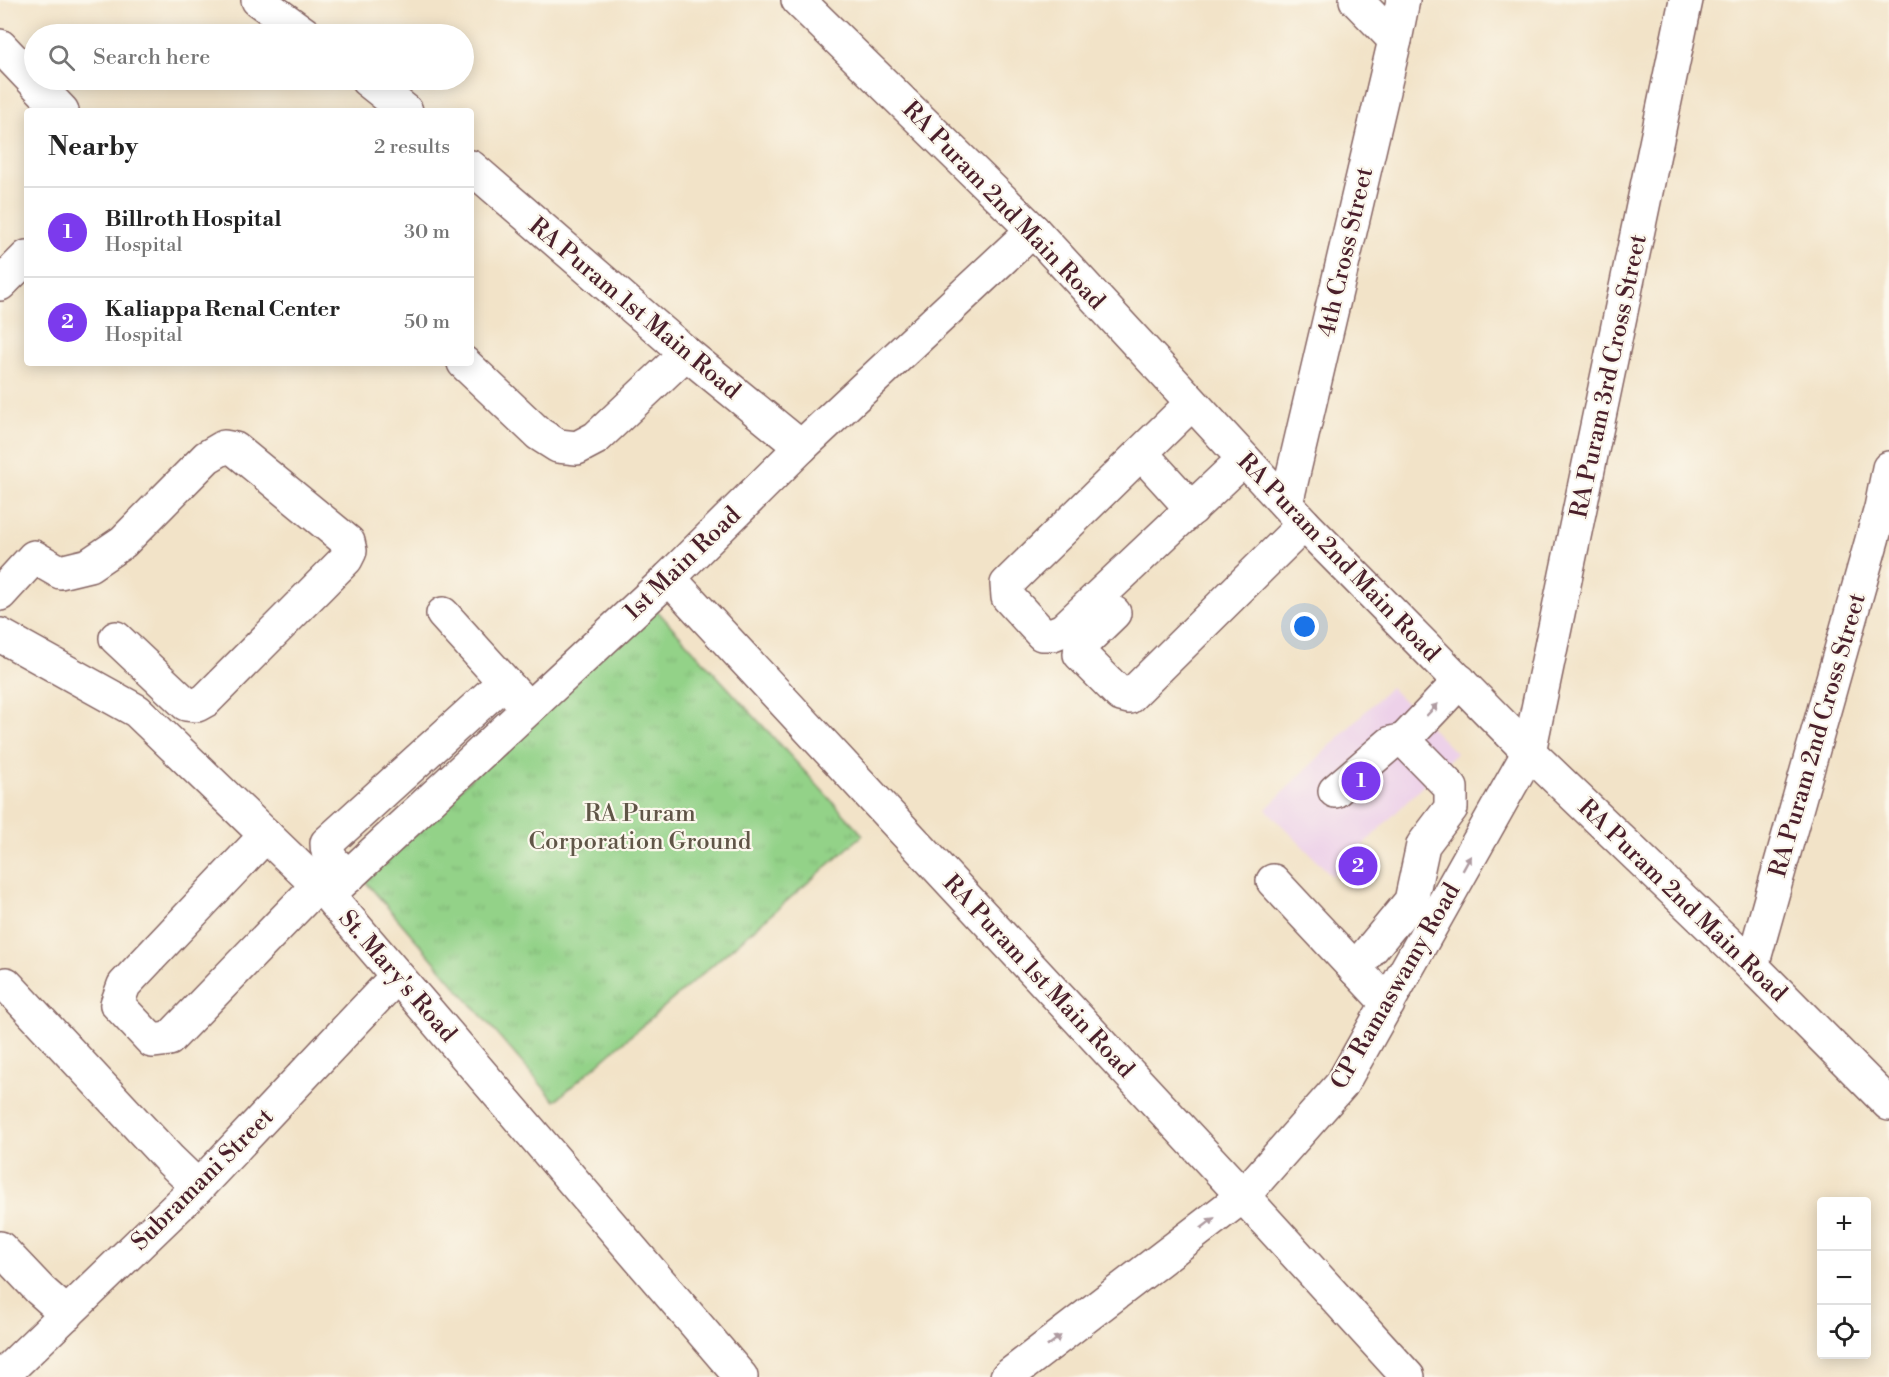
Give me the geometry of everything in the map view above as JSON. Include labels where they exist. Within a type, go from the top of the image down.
[{"type":"street","points":[[258,0],[291,24]]},
{"type":"street","name":"RA Puram 2nd Main Road","points":[[798,0],[1034,230],[1295,514],[1529,752],[1752,966],[1889,1104]]},
{"type":"street","points":[[1356,0],[1395,40]]},
{"type":"street","name":"4th Cross Street","points":[[1295,514],[1403,0]]},
{"type":"street","name":"RA Puram 3rd Cross Street","points":[[1529,752],[1686,0]]},
{"type":"street","points":[[0,46],[24,71]]},
{"type":"street","points":[[42,90],[59,108]]},
{"type":"street","points":[[380,90],[402,108]]},
{"type":"street","name":"RA Puram 1st Main Road","points":[[474,170],[686,353],[801,447]]},
{"type":"street","name":"1st Main Road","points":[[266,835],[124,985],[117,1004],[152,1041],[169,1039],[332,885],[669,578],[801,447],[1034,230]]},
{"type":"street","points":[[0,284],[24,260]]},
{"type":"street","points":[[467,366],[539,434],[558,446],[577,448],[596,438],[686,353]]},
{"type":"street","points":[[1192,403],[1007,584],[1008,597],[1042,634],[1053,634],[1064,630],[1192,508],[1249,465]]},
{"type":"street","points":[[0,594],[34,557],[60,572],[89,565],[123,542],[207,457],[224,447],[235,449],[348,542],[350,551],[346,559],[206,699],[197,705],[186,704],[116,638]]},
{"type":"street","points":[[1142,454],[1192,508]]},
{"type":"street","points":[[1249,465],[1213,516],[1081,645],[1080,654],[1121,695],[1129,698],[1295,514]]},
{"type":"street","name":"RA Puram 2nd Cross Street","points":[[1752,966],[1885,512],[1889,468]]},
{"type":"street","name":"RA Puram 1st Main Road","points":[[669,578],[1408,1377]]},
{"type":"street","points":[[443,614],[528,708]]},
{"type":"street","name":"St. Mary's Road","points":[[0,635],[136,711],[266,835],[332,885],[397,976],[741,1377]]},
{"type":"street","points":[[1335,791],[1390,743],[1404,740],[1460,681]]},
{"type":"street","points":[[332,885],[332,861],[327,853],[327,843],[504,682]]},
{"type":"street","points":[[1355,969],[1411,901],[1423,845],[1451,808],[1451,788],[1404,740]]},
{"type":"street","name":"CP Ramaswamy Road","points":[[1007,1377],[1243,1196],[1342,1084],[1529,752]]},
{"type":"street","points":[[1273,881],[1388,1004]]},
{"type":"street","name":"Subramani Street","points":[[3,1372],[67,1314],[198,1187],[397,976]]},
{"type":"street","points":[[6,984],[198,1187]]},
{"type":"street","points":[[0,1248],[40,1290],[67,1314]]},
{"type":"shaded area","points":[[1390,687],[1456,753],[1332,876],[1266,809]]},
{"type":"green space","name":"RA Puram Corporation Ground","points":[[651,604],[863,835],[555,1101],[365,881]]},
{"type":"place","name":"Billroth Hospital","points":[[1361,781]]},
{"type":"place","name":"Kaliappa Renal Center","points":[[1358,866]]}]
